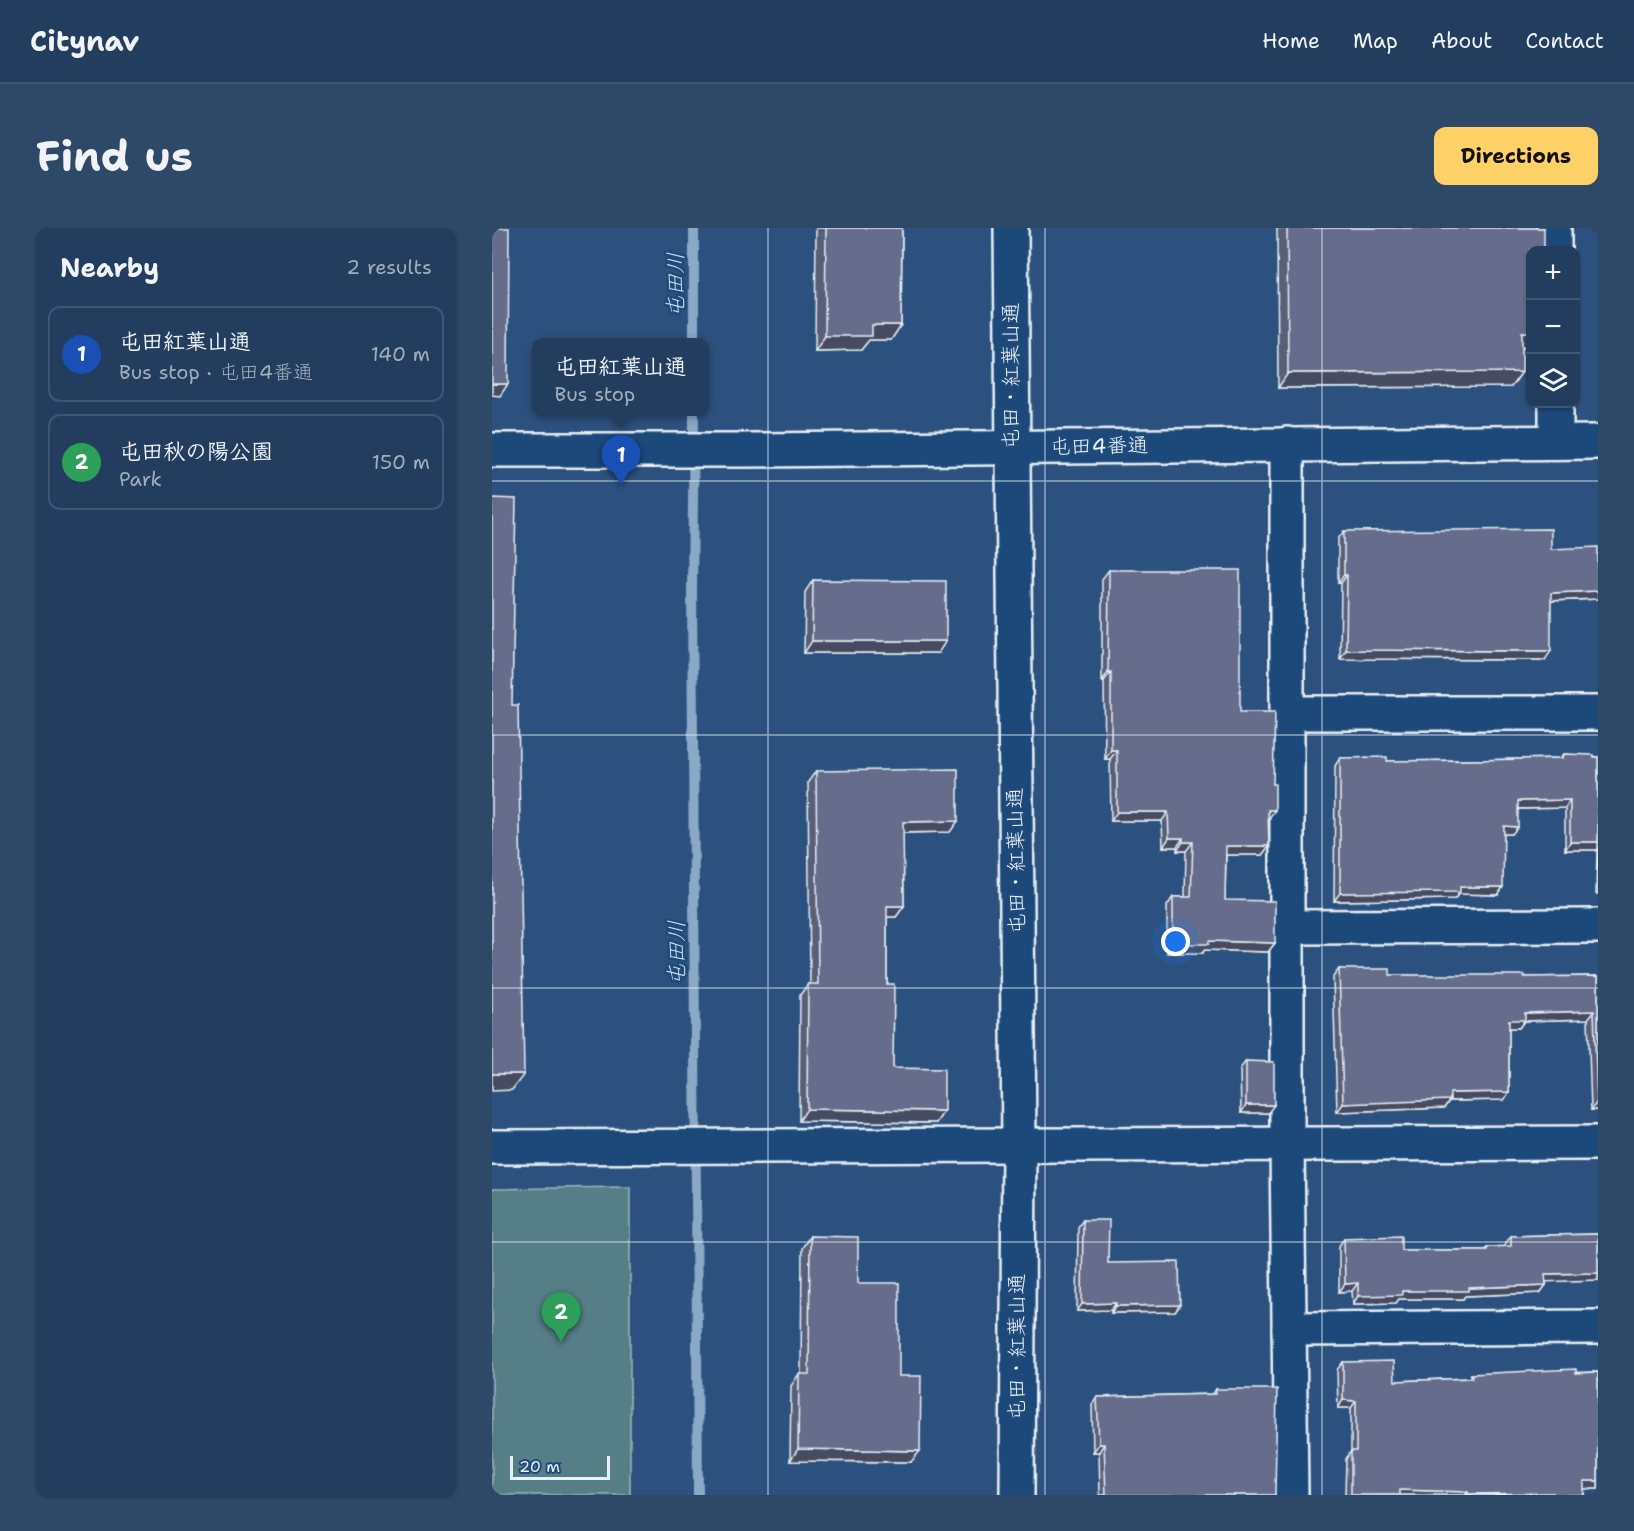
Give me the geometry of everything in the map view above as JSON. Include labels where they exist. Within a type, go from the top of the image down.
[{"type":"street","name":"屯田・紅葉山通","points":[[1011,228],[1011,447],[1019,1144],[1017,1495]]},
{"type":"street","points":[[1554,228],[1554,246]]},
{"type":"street","points":[[1556,408],[1556,442]]},
{"type":"street","name":"屯田4番通","points":[[492,450],[747,450],[1598,442]]},
{"type":"street","points":[[1287,444],[1287,1144],[1291,1495]]},
{"type":"street","points":[[1287,713],[1598,713]]},
{"type":"street","points":[[1287,927],[1598,926]]},
{"type":"street","points":[[492,1148],[1598,1143]]},
{"type":"street","points":[[1289,1329],[1598,1327]]},
{"type":"green space","points":[[630,1187],[630,1495],[492,1495],[492,1189]]},
{"type":"building","points":[[492,228],[509,228],[508,384],[492,384]]},
{"type":"building","points":[[826,228],[902,228],[901,325],[872,325],[872,336],[825,336]]},
{"type":"building","points":[[1287,228],[1544,228],[1544,246],[1526,246],[1526,332],[1522,332],[1522,372],[1288,373]]},
{"type":"building","points":[[492,498],[516,499],[512,705],[518,705],[524,1074],[492,1074]]},
{"type":"building","points":[[1551,529],[1551,549],[1598,547],[1598,591],[1551,593],[1551,651],[1346,650],[1347,575],[1344,575],[1344,531]]},
{"type":"building","points":[[1109,570],[1240,570],[1240,712],[1275,712],[1273,784],[1275,784],[1275,810],[1268,810],[1269,846],[1226,846],[1225,900],[1275,901],[1275,943],[1209,941],[1209,944],[1173,944],[1173,897],[1191,897],[1193,842],[1183,842],[1183,838],[1169,838],[1168,812],[1117,812],[1117,750],[1111,750],[1111,672],[1108,672]]},
{"type":"building","points":[[813,580],[946,581],[946,641],[812,641]]},
{"type":"building","points":[[1564,754],[1598,757],[1598,842],[1570,842],[1570,800],[1518,801],[1518,827],[1504,826],[1503,887],[1460,887],[1460,892],[1340,893],[1340,758],[1387,757],[1387,761],[1475,760],[1563,758]]},
{"type":"building","points":[[958,769],[958,821],[903,822],[904,906],[887,906],[887,984],[894,984],[893,1068],[944,1069],[944,1111],[807,1109],[808,984],[818,984],[816,771]]},
{"type":"building","points":[[1339,969],[1390,969],[1390,975],[1598,976],[1598,1102],[1594,1011],[1525,1013],[1525,1020],[1509,1020],[1509,1092],[1450,1093],[1450,1100],[1343,1104]]},
{"type":"building","points":[[1246,1061],[1274,1062],[1274,1105],[1246,1105]]},
{"type":"building","points":[[1083,1220],[1109,1220],[1108,1263],[1179,1262],[1180,1305],[1082,1304]]},
{"type":"building","points":[[1598,1234],[1598,1273],[1545,1274],[1546,1285],[1469,1288],[1469,1291],[1402,1291],[1402,1295],[1358,1296],[1358,1283],[1345,1284],[1344,1238],[1401,1236],[1401,1250],[1487,1250],[1487,1247],[1511,1246],[1511,1236]]},
{"type":"building","points":[[810,1236],[858,1237],[858,1283],[899,1283],[899,1376],[921,1376],[920,1451],[798,1449],[799,1374],[809,1374]]},
{"type":"building","points":[[1394,1361],[1395,1381],[1472,1378],[1471,1374],[1576,1369],[1576,1373],[1598,1372],[1598,1481],[1584,1481],[1584,1495],[1468,1494],[1468,1492],[1400,1490],[1400,1495],[1351,1495],[1351,1451],[1356,1451],[1356,1401],[1343,1400],[1343,1362]]},
{"type":"building","points":[[1216,1389],[1277,1389],[1275,1495],[1106,1495],[1104,1444],[1099,1444],[1097,1397],[1216,1394]]},
{"type":"waterway","name":"屯田川","points":[[694,228],[694,338]]},
{"type":"waterway","name":"屯田川","points":[[694,416],[692,590],[698,1495]]},
{"type":"place","name":"屯田紅葉山通","points":[[621,485]]},
{"type":"place","name":"屯田秋の陽公園","points":[[561,1342]]}]
